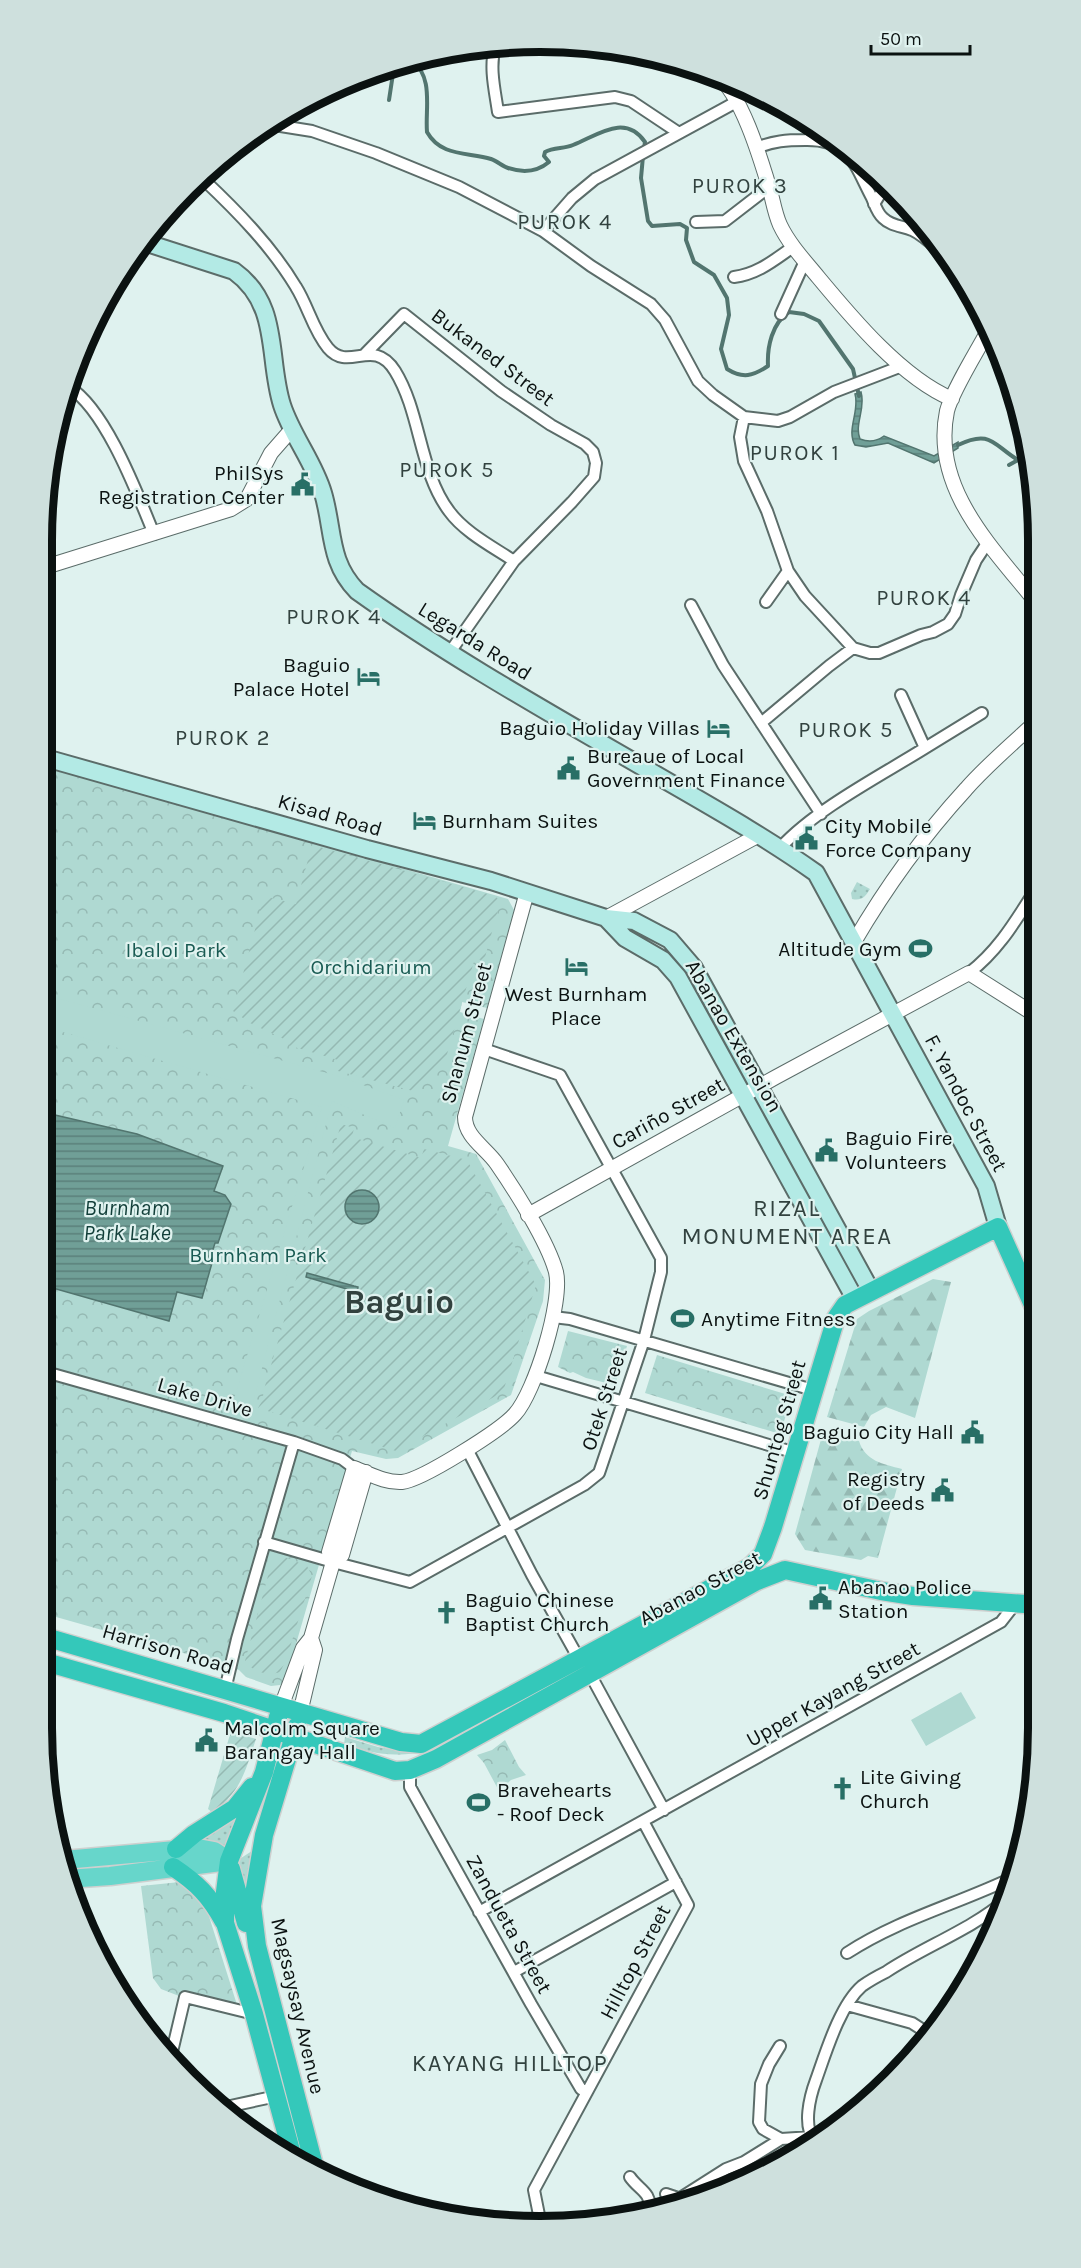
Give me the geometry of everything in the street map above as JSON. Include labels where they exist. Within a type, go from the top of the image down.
[{"type":"highway","name":"Shuntog Street","points":[[750,1567],[763,1554],[773,1527],[836,1318],[845,1305],[998,1227]]},
{"type":"highway","name":"F. Yandoc Street","points":[[998,1227],[1028,1294]]},
{"type":"highway","name":"Shuntog Street","points":[[773,1527],[776,1553],[785,1570]]},
{"type":"highway","name":"Abanao Street","points":[[410,1770],[436,1759],[590,1674],[750,1567]]},
{"type":"highway","name":"Abanao Street","points":[[281,1707],[401,1742],[421,1744],[579,1659],[785,1570],[902,1594],[1028,1605]]},
{"type":"highway","name":"Harrison Road","points":[[52,1639],[281,1707]]},
{"type":"highway","points":[[52,1664],[275,1729],[395,1771],[410,1770]]},
{"type":"highway","name":"Magsaysay Avenue","points":[[281,1707],[264,1772],[229,1861],[225,1892],[225,1923],[254,2014],[288,2145]]},
{"type":"highway","name":"Magsaysay Avenue","points":[[300,1713],[264,1835],[252,1906],[257,1946],[312,2158]]},
{"type":"highway","points":[[225,1923],[206,1894],[174,1858],[194,1834],[235,1808],[264,1772]]},
{"type":"highway","points":[[257,1946],[246,1923],[229,1861],[264,1835]]},
{"type":"main road","name":"Legarda Road","points":[[152,245],[234,271],[246,279],[254,291],[266,314],[282,405],[323,494],[337,562],[345,579],[357,591],[450,652],[590,737],[781,848],[816,873],[892,1013]]},
{"type":"main road","name":"Kisad Road","points":[[52,760],[527,892],[606,918]]},
{"type":"main road","name":"Abanao Extension","points":[[606,918],[634,921],[659,933],[679,948],[700,978],[817,1191],[863,1295]]},
{"type":"main road","name":"Abanao Extension","points":[[606,918],[625,938],[663,960],[684,987],[801,1201],[863,1295]]},
{"type":"main road","points":[[684,987],[700,978]]},
{"type":"main road","name":"F. Yandoc Street","points":[[892,1013],[986,1186],[998,1227]]},
{"type":"main road","points":[[801,1201],[817,1191]]},
{"type":"main road","points":[[76,1878],[110,1876],[174,1858],[198,1848],[214,1851],[229,1861]]},
{"type":"main road","points":[[71,1860],[174,1858]]},
{"type":"street","points":[[492,56],[498,112],[615,97],[631,101],[679,133]]},
{"type":"street","points":[[730,91],[738,102],[756,148],[780,224],[793,247],[838,301],[902,366],[936,392],[952,399]]},
{"type":"street","points":[[543,231],[572,198],[595,179],[738,102]]},
{"type":"street","points":[[285,125],[312,131],[375,153],[459,187],[543,231],[591,266],[651,304],[672,332],[698,381],[713,396],[744,417],[778,421],[790,417],[834,392],[902,366]]},
{"type":"street","points":[[756,148],[774,141],[820,141]]},
{"type":"street","points":[[857,169],[880,216],[889,223],[911,230],[928,243]]},
{"type":"street","points":[[208,184],[261,239],[296,287],[326,346],[334,354],[351,357],[365,354],[385,358],[401,383],[434,484],[450,513],[464,526],[514,561]]},
{"type":"street","points":[[696,222],[725,221],[769,187]]},
{"type":"street","points":[[874,204],[882,191]]},
{"type":"street","points":[[911,230],[915,228]]},
{"type":"street","points":[[734,277],[749,275],[793,247]]},
{"type":"street","points":[[781,314],[805,261]]},
{"type":"street","name":"Bukaned Street","points":[[365,354],[404,314],[501,392],[585,444],[592,452],[596,462],[594,477],[514,561],[450,652]]},
{"type":"street","points":[[984,338],[952,399],[947,419],[948,463],[957,494],[964,507],[988,542],[1028,592]]},
{"type":"street","points":[[76,392],[83,398],[117,449],[154,534]]},
{"type":"street","points":[[744,417],[740,437],[744,461],[767,511],[788,572],[805,596],[853,648],[870,653],[879,652],[948,624],[955,614],[976,560],[988,542]]},
{"type":"street","points":[[52,565],[231,509],[247,499],[271,453],[292,429]]},
{"type":"street","points":[[766,602],[788,572]]},
{"type":"street","points":[[691,604],[723,665],[821,814]]},
{"type":"street","points":[[761,723],[853,648]]},
{"type":"street","points":[[901,695],[925,748]]},
{"type":"street","points":[[781,848],[791,836],[821,814],[982,713]]},
{"type":"street","points":[[854,942],[873,908],[926,835],[967,788],[1028,730]]},
{"type":"street","points":[[606,918],[759,835]]},
{"type":"street","name":"Shanum Street","points":[[360,1470],[382,1480],[402,1482],[415,1478],[467,1449],[514,1415],[530,1391],[536,1376],[553,1317],[557,1285],[553,1264],[528,1215],[496,1162],[465,1127],[465,1117],[527,892]]},
{"type":"street","points":[[1028,902],[1003,941],[985,961],[969,973],[1028,1011]]},
{"type":"street","name":"Cariño Street","points":[[528,1215],[892,1013],[969,973]]},
{"type":"street","name":"Otek Street","points":[[264,1542],[410,1582],[595,1479],[603,1464],[644,1340],[662,1265],[560,1075],[484,1049]]},
{"type":"street","points":[[553,1317],[570,1319],[813,1390]]},
{"type":"street","name":"Lake Drive","points":[[52,1374],[294,1442],[342,1459],[360,1470]]},
{"type":"street","points":[[536,1376],[796,1453]]},
{"type":"street","points":[[225,1690],[237,1639],[294,1442]]},
{"type":"street","points":[[467,1449],[532,1575],[579,1659]]},
{"type":"street","points":[[281,1707],[303,1648],[311,1638],[333,1562],[342,1555],[360,1470]]},
{"type":"street","name":"Upper Kayang Street","points":[[479,1912],[1001,1622],[1015,1604]]},
{"type":"street","points":[[300,1713],[315,1650],[311,1638]]},
{"type":"street","points":[[590,1674],[664,1810]]},
{"type":"street","name":"Zandueta Street","points":[[410,1770],[410,1787],[581,2089],[587,2092]]},
{"type":"street","name":"Hilltop Street","points":[[539,2216],[534,2190],[688,1905],[643,1821]]},
{"type":"street","points":[[514,1972],[676,1882]]},
{"type":"street","points":[[847,1953],[872,1937],[903,1922],[1004,1882]]},
{"type":"street","points":[[812,2133],[808,2113],[812,2092],[847,2005],[862,1987],[899,1963],[992,1912]]},
{"type":"street","points":[[173,2048],[184,1997],[238,2008],[254,2014]]},
{"type":"street","points":[[847,2005],[912,2023],[923,2030]]},
{"type":"street","points":[[780,2046],[761,2084],[759,2122],[763,2129],[781,2139],[802,2139]]},
{"type":"street","points":[[232,2106],[277,2096]]},
{"type":"street","points":[[689,2192],[781,2139]]},
{"type":"street","points":[[630,2177],[649,2195],[651,2203]]},
{"type":"street","points":[[666,2194],[673,2197]]},
{"type":"green space","name":"Burnham Park","points":[[52,767],[508,899],[514,910],[487,1008],[462,1002],[460,1012],[484,1019],[448,1146],[476,1154],[545,1280],[543,1301],[511,1395],[398,1458],[386,1459],[352,1451],[285,1682],[271,1686],[246,1677],[239,1670],[52,1616]]},
{"type":"green space","name":"Orchidarium","points":[[312,845],[495,896],[499,900],[484,961],[475,958],[443,1068],[413,1091],[338,1071],[336,1067],[338,1060],[291,1046],[282,1038],[250,1023],[233,1011],[264,896],[296,904]]},
{"type":"green space","points":[[857,882],[870,889],[863,898],[852,899],[851,893]]},
{"type":"green space","points":[[52,997],[341,1077],[404,1100],[395,1128],[332,1101],[250,1414],[231,1409],[322,1107],[52,1029]]},
{"type":"green space","points":[[341,1124],[354,1128],[352,1137],[421,1158],[424,1149],[467,1160],[536,1285],[503,1392],[396,1451],[258,1408],[262,1401]]},
{"type":"green space","points":[[933,1279],[951,1282],[915,1418],[886,1407],[871,1415],[864,1427],[827,1417],[857,1319]]},
{"type":"green space","points":[[568,1331],[627,1346],[615,1385],[570,1373],[558,1367]]},
{"type":"green space","points":[[657,1355],[792,1396],[780,1434],[645,1393]]},
{"type":"green space","points":[[823,1432],[859,1441],[866,1453],[876,1461],[902,1469],[878,1558],[868,1556],[861,1560],[805,1550],[795,1534]]},
{"type":"green space","points":[[282,1556],[307,1566],[312,1576],[286,1660],[280,1672],[265,1673],[256,1670],[245,1661],[272,1561]]},
{"type":"green space","points":[[961,1692],[976,1718],[926,1746],[911,1720]]},
{"type":"green space","points":[[231,1731],[256,1739],[236,1788],[223,1805],[213,1813],[208,1809]]},
{"type":"green space","points":[[345,1737],[378,1747],[417,1753],[396,1755],[372,1752],[344,1744]]},
{"type":"green space","points":[[505,1740],[519,1767],[526,1775],[511,1780],[499,1791],[484,1763],[477,1755],[492,1750]]},
{"type":"green space","points":[[242,1813],[226,1850],[197,1840],[217,1830]]},
{"type":"green space","points":[[255,1849],[246,1903],[235,1867],[238,1860]]},
{"type":"green space","points":[[180,1882],[192,1890],[207,1910],[238,2008],[179,1996],[161,1989],[153,1978],[141,1886]]},
{"type":"water","points":[[861,392],[862,404],[858,428],[860,439],[872,441],[884,436],[934,456],[958,442],[958,448],[934,463],[888,443],[866,447],[855,445],[852,427],[856,407],[855,394]]},
{"type":"water","name":"Burnham Park Lake","points":[[52,1114],[137,1134],[223,1166],[214,1191],[225,1195],[231,1204],[209,1262],[212,1263],[202,1298],[177,1292],[169,1321],[52,1288]]},
{"type":"water","points":[[362,1190],[374,1195],[379,1207],[374,1219],[362,1224],[350,1219],[345,1207],[350,1195]]},
{"type":"water","points":[[307,1273],[358,1287],[357,1292],[306,1277]]},
{"type":"waterway","points":[[419,68],[426,84],[427,132],[433,140],[447,150],[491,159],[508,168],[524,171],[535,170],[549,162],[544,156],[545,152],[570,146],[611,129],[629,129],[637,133],[645,142],[644,148]]},
{"type":"waterway","points":[[389,100],[393,75]]},
{"type":"waterway","points":[[643,156],[641,178],[648,221],[652,226],[680,224],[687,228],[686,240],[694,262],[714,275],[727,298],[729,315],[721,349],[727,369],[748,375],[768,366],[768,351],[778,322],[789,312],[804,314],[819,321],[853,369],[859,396]]},
{"type":"waterway","points":[[958,445],[969,440],[985,439],[997,444],[1018,460],[1021,460]]},
{"type":"waterway","points":[[1009,465],[1018,460]]},
{"type":"place","name":"PhilSys Registration Center","points":[[302,485]]},
{"type":"place","name":"Baguio Palace Hotel","points":[[368,677]]},
{"type":"place","name":"Baguio Holiday Villas","points":[[718,728]]},
{"type":"place","name":"Bureaue of Local Government Finance","points":[[569,768]]},
{"type":"place","name":"Burnham Suites","points":[[424,821]]},
{"type":"place","name":"City Mobile Force Company","points":[[807,838]]},
{"type":"place","name":"Altitude Gym","points":[[920,949]]},
{"type":"place","name":"West Burnham Place","points":[[576,966]]},
{"type":"place","name":"Baguio Fire Volunteers","points":[[827,1150]]},
{"type":"place","name":"Anytime Fitness","points":[[683,1319]]},
{"type":"place","name":"Baguio City Hall","points":[[972,1432]]},
{"type":"place","name":"Registry of Deeds","points":[[943,1491]]},
{"type":"place","name":"Abanao Police Station","points":[[820,1599]]},
{"type":"place","name":"Baguio Chinese Baptist Church","points":[[447,1612]]},
{"type":"place","name":"Malcolm Square Barangay Hall","points":[[206,1740]]},
{"type":"place","name":"Lite Giving Church","points":[[842,1789]]},
{"type":"place","name":"Bravehearts - Roof Deck","points":[[479,1802]]},
{"type":"district","name":"PUROK 3","points":[[740,186]]},
{"type":"district","name":"PUROK 4","points":[[565,222]]},
{"type":"district","name":"PUROK 1","points":[[795,453]]},
{"type":"district","name":"PUROK 5","points":[[447,470]]},
{"type":"district","name":"PUROK 4","points":[[924,598]]},
{"type":"district","name":"PUROK 4","points":[[334,617]]},
{"type":"district","name":"PUROK 5","points":[[846,730]]},
{"type":"district","name":"PUROK 2","points":[[223,738]]},
{"type":"district","name":"RIZAL MONUMENT AREA","points":[[787,1222]]},
{"type":"district","name":"Baguio","points":[[399,1302]]},
{"type":"district","name":"KAYANG HILLTOP","points":[[510,2063]]},
{"type":"park label","name":"Ibaloi Park","points":[[176,950]]}]
